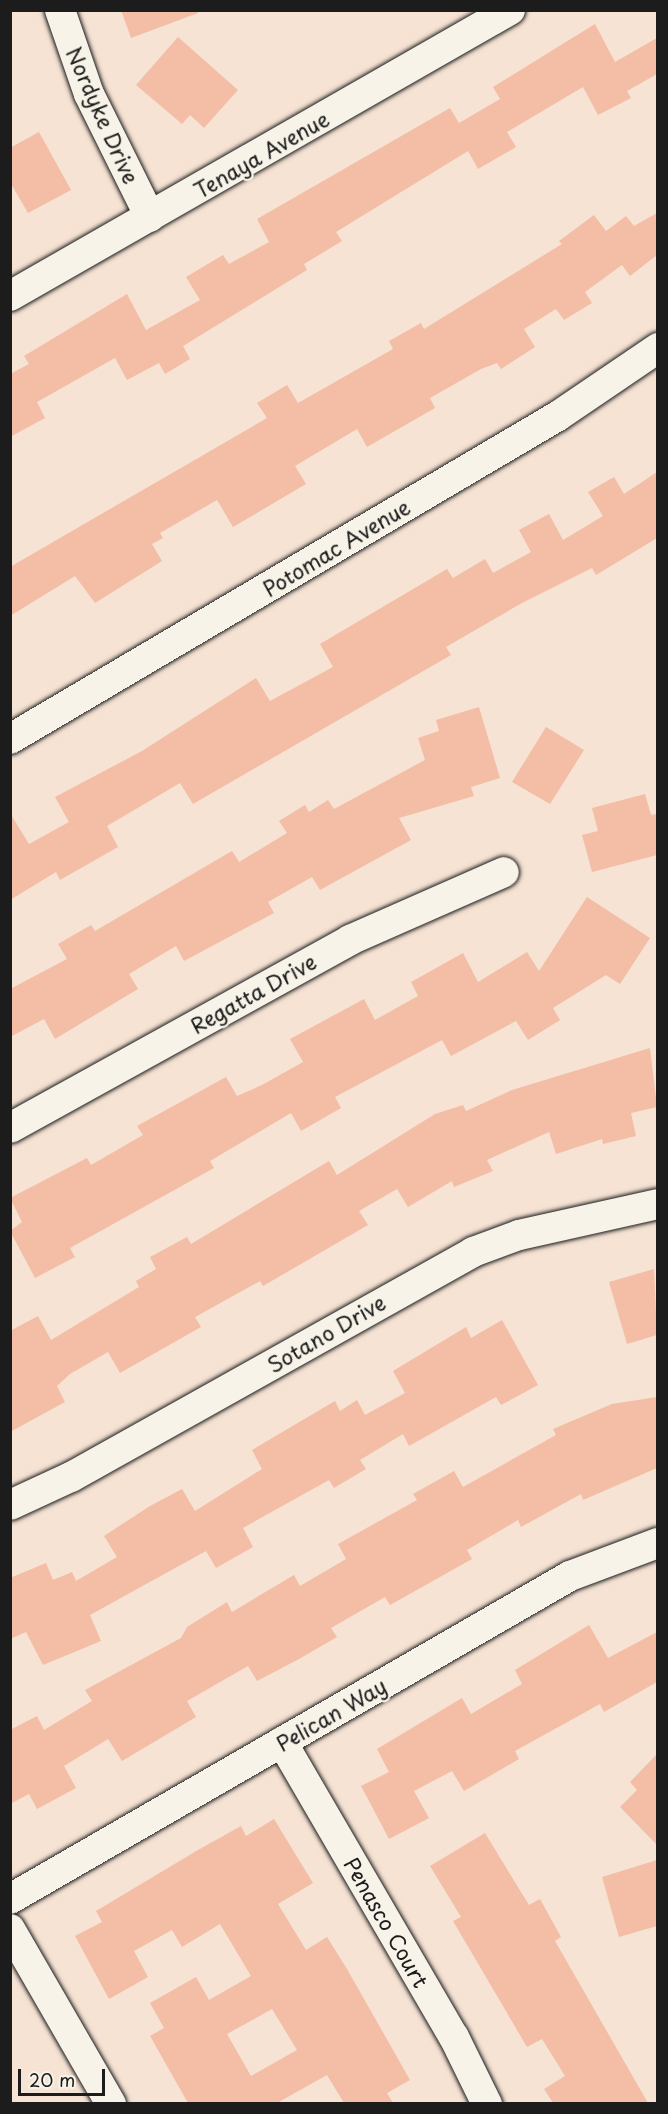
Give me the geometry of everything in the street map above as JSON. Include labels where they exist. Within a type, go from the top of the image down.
[{"type":"street","name":"Nordyke Drive","points":[[60,10],[89,94],[150,217]]},
{"type":"street","name":"Tenaya Avenue","points":[[10,296],[510,10]]},
{"type":"street","name":"Potomac Avenue","points":[[10,739],[558,416],[657,348]]},
{"type":"street","name":"Regatta Drive","points":[[10,1128],[350,940],[504,872]]},
{"type":"street","name":"Sotano Drive","points":[[10,1505],[71,1478],[473,1252],[519,1235],[657,1204]]},
{"type":"street","name":"Pelican Way","points":[[10,1899],[570,1576],[657,1543]]},
{"type":"street","name":"Penasco Court","points":[[282,1742],[487,2103]]},
{"type":"street","points":[[10,1929],[111,2103]]},
{"type":"building","points":[[121,10],[197,10],[198,13],[131,38]]},
{"type":"building","points":[[595,24],[615,62],[657,38],[657,74],[627,91],[631,98],[598,115],[583,87],[507,132],[516,147],[478,169],[468,151],[336,232],[342,241],[304,264],[307,270],[183,346],[190,359],[165,374],[159,363],[127,380],[115,358],[37,402],[45,418],[10,437],[10,374],[29,364],[24,356],[127,294],[146,330],[200,300],[186,277],[223,255],[229,264],[269,242],[257,219],[450,108],[459,123],[500,99],[493,87]]},
{"type":"building","points":[[178,37],[238,90],[204,128],[190,115],[182,124],[136,85]]},
{"type":"building","points":[[39,132],[71,190],[28,213],[10,182],[10,148]]},
{"type":"building","points":[[657,213],[657,255],[630,276],[622,265],[585,292],[592,303],[564,320],[556,309],[524,329],[535,347],[501,369],[497,363],[481,369],[430,398],[435,408],[367,447],[357,429],[295,466],[306,484],[233,527],[217,500],[160,533],[163,538],[152,544],[162,561],[95,603],[75,576],[10,616],[10,567],[267,418],[257,403],[287,385],[298,403],[393,349],[389,341],[421,323],[424,329],[562,244],[559,241],[594,215],[606,231],[626,216],[634,226]]},
{"type":"building","points":[[657,472],[657,538],[596,575],[592,568],[522,603],[446,647],[451,655],[193,804],[180,783],[107,826],[118,847],[60,880],[56,872],[10,900],[10,813],[29,844],[69,822],[55,797],[142,751],[256,678],[270,701],[333,667],[320,644],[447,569],[453,578],[485,559],[493,573],[531,552],[519,530],[549,514],[563,540],[603,516],[588,492],[614,477],[624,494]]},
{"type":"building","points":[[479,707],[500,778],[471,787],[474,796],[399,818],[411,840],[320,890],[312,877],[268,902],[274,913],[184,961],[176,946],[129,974],[138,989],[55,1039],[44,1019],[10,1037],[10,989],[67,959],[58,944],[91,925],[95,931],[232,851],[239,862],[287,833],[279,821],[305,805],[309,812],[328,800],[334,809],[425,760],[418,738],[439,731],[436,720]]},
{"type":"building","points":[[546,727],[584,750],[550,804],[512,782]]},
{"type":"building","points":[[645,794],[651,815],[657,814],[657,855],[592,872],[582,835],[598,831],[592,808]]},
{"type":"building","points":[[587,897],[650,938],[620,984],[606,975],[553,1008],[560,1020],[528,1040],[516,1021],[451,1056],[442,1040],[335,1097],[341,1108],[301,1131],[291,1113],[210,1161],[214,1168],[70,1248],[75,1257],[35,1278],[10,1231],[22,1222],[10,1198],[87,1158],[91,1165],[143,1135],[137,1126],[226,1077],[237,1096],[262,1085],[303,1062],[290,1039],[364,999],[375,1020],[418,996],[411,982],[463,953],[478,982],[527,952],[539,971]]},
{"type":"building","points":[[650,1048],[657,1107],[631,1113],[636,1136],[603,1144],[602,1139],[556,1154],[549,1132],[487,1160],[493,1171],[454,1187],[452,1181],[408,1207],[397,1189],[359,1211],[368,1225],[263,1286],[260,1281],[195,1317],[201,1327],[120,1373],[108,1352],[70,1374],[57,1386],[65,1402],[10,1432],[10,1331],[38,1316],[51,1340],[139,1287],[136,1281],[156,1269],[150,1257],[187,1237],[191,1244],[329,1161],[337,1175],[435,1114],[463,1105],[466,1111],[512,1090]]},
{"type":"building","points":[[654,1269],[657,1335],[627,1344],[609,1282]]},
{"type":"building","points":[[502,1320],[538,1385],[501,1405],[496,1397],[409,1446],[403,1434],[360,1460],[366,1469],[334,1488],[329,1480],[243,1528],[253,1547],[216,1568],[206,1551],[90,1615],[101,1641],[43,1665],[26,1632],[10,1639],[10,1578],[46,1563],[53,1580],[72,1572],[76,1581],[117,1557],[104,1536],[150,1506],[182,1489],[195,1511],[262,1469],[252,1450],[335,1401],[340,1411],[357,1400],[365,1415],[405,1393],[393,1371],[466,1327],[471,1338]]},
{"type":"building","points":[[657,1397],[657,1468],[583,1500],[581,1494],[521,1527],[518,1520],[467,1550],[472,1559],[390,1605],[385,1597],[331,1628],[337,1637],[299,1659],[257,1681],[248,1666],[187,1701],[196,1717],[122,1761],[108,1739],[64,1766],[76,1788],[37,1809],[29,1794],[10,1804],[10,1730],[37,1716],[44,1730],[92,1701],[85,1690],[181,1638],[187,1627],[227,1602],[232,1612],[294,1575],[300,1586],[346,1559],[338,1544],[417,1500],[413,1494],[454,1471],[463,1487],[556,1435],[553,1429],[612,1404]]},
{"type":"building","points":[[589,1625],[608,1658],[657,1632],[657,1682],[604,1712],[600,1704],[515,1751],[519,1759],[464,1791],[452,1771],[414,1791],[429,1818],[389,1839],[361,1786],[389,1772],[377,1749],[462,1698],[471,1714],[522,1684],[515,1670]]},
{"type":"building","points":[[657,1754],[657,1845],[620,1807],[637,1790],[630,1782]]},
{"type":"building","points":[[274,1819],[313,1883],[278,1904],[306,1950],[327,1937],[347,1969],[410,2080],[387,2093],[393,2103],[344,2103],[327,2075],[277,2103],[188,2103],[150,2036],[164,2028],[150,2003],[196,1977],[209,2000],[251,1976],[220,1924],[182,1947],[172,1930],[134,1951],[148,1977],[109,1999],[75,1936],[102,1922],[96,1911],[241,1826],[246,1836]],"holes":[[[272,2009],[297,2050],[251,2076],[227,2034]]]},
{"type":"building","points":[[485,1833],[529,1905],[540,1899],[561,1937],[555,1941],[648,2103],[553,2103],[544,2089],[565,2076],[542,2039],[527,2047],[453,1921],[461,1917],[430,1866]]},
{"type":"building","points":[[657,1860],[657,1926],[619,1937],[602,1877]]}]
